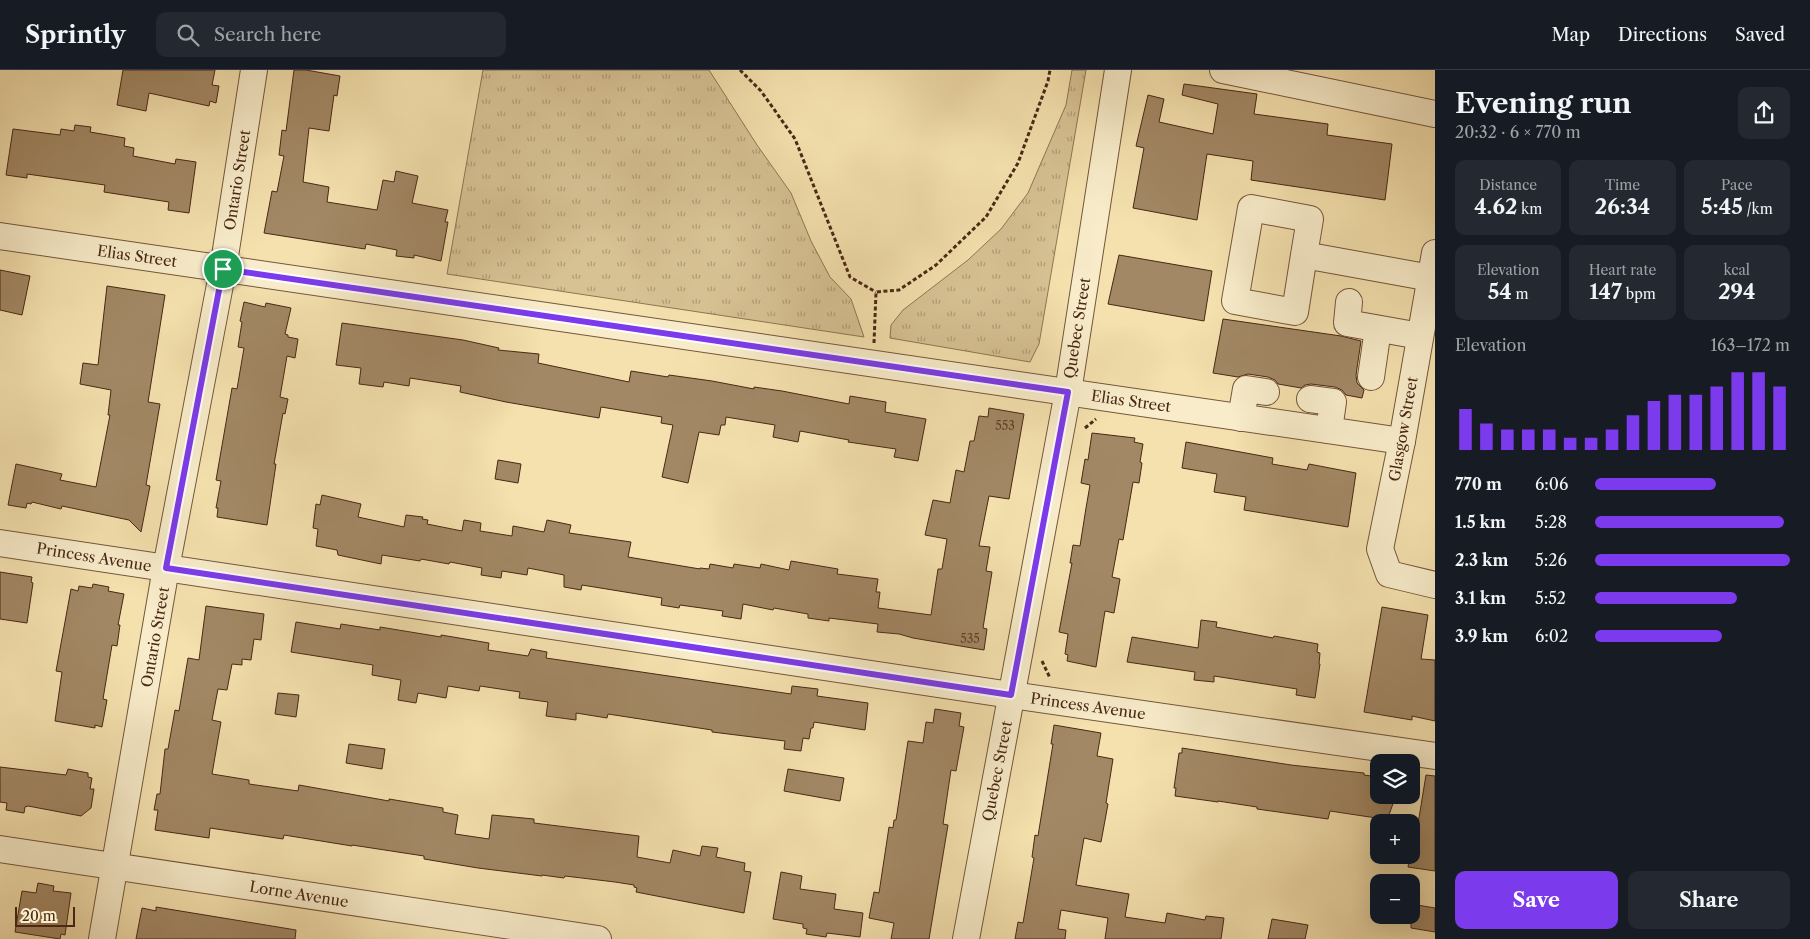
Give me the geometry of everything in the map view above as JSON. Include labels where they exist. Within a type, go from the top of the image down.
[{"type":"street","name":"Ontario Street","points":[[102,939],[166,568],[223,269],[254,70]]},
{"type":"street","name":"Quebec Street","points":[[966,939],[1068,392],[1118,70]]},
{"type":"street","points":[[1223,70],[1435,114]]},
{"type":"street","name":"Elias Street","points":[[0,236],[1402,441]]},
{"type":"street","points":[[1304,255],[1433,266]]},
{"type":"street","name":"Glasgow Street","points":[[1433,266],[1402,441],[1380,549],[1389,574],[1435,585]]},
{"type":"street","points":[[1349,302],[1347,323],[1420,336]]},
{"type":"street","points":[[1371,377],[1378,328]]},
{"type":"street","points":[[1241,418],[1246,389],[1266,392]]},
{"type":"street","points":[[1310,399],[1333,402],[1329,430]]},
{"type":"street","name":"Princess Avenue","points":[[0,543],[1011,695],[1435,756]]},
{"type":"street","name":"Lorne Avenue","points":[[0,849],[598,939]]},
{"type":"path","points":[[740,70],[762,92],[795,139],[850,277],[876,292],[899,290],[936,265],[986,217],[1018,163],[1048,81],[1050,70]]},
{"type":"path","points":[[873,364],[876,292]]},
{"type":"path","points":[[1080,432],[1099,417]]},
{"type":"path","points":[[1043,654],[1042,664],[1050,679]]},
{"type":"green space","points":[[483,70],[709,70],[757,145],[791,193],[811,241],[830,277],[851,299],[864,337],[447,274]]},
{"type":"green space","points":[[1072,70],[1086,70],[1039,344],[1030,362],[890,338],[891,325],[903,310],[968,260],[1001,229],[1028,193],[1066,105]]},
{"type":"building","points":[[123,70],[215,70],[212,85],[219,86],[216,103],[210,101],[209,106],[149,93],[146,111],[117,105]]},
{"type":"building","points":[[294,70],[306,70],[340,76],[337,96],[334,95],[329,131],[309,128],[303,182],[329,187],[327,202],[377,210],[383,180],[394,182],[396,171],[418,176],[412,203],[448,210],[445,222],[448,222],[441,261],[414,255],[414,258],[396,256],[397,250],[366,244],[365,249],[264,233],[272,191],[277,192],[284,156],[279,155],[282,130],[286,131]]},
{"type":"building","points":[[1184,84],[1257,94],[1254,114],[1328,124],[1327,135],[1392,144],[1385,200],[1251,180],[1253,161],[1207,154],[1197,220],[1133,208],[1144,148],[1136,146],[1148,95],[1164,99],[1159,122],[1213,134],[1218,104],[1182,95]]},
{"type":"building","points":[[75,125],[91,127],[90,132],[125,138],[124,146],[134,148],[133,156],[175,164],[176,159],[196,162],[189,213],[168,210],[169,202],[104,192],[105,185],[27,174],[27,178],[6,175],[13,129],[60,135],[61,129],[74,131]]},
{"type":"building","points":[[1119,255],[1212,271],[1204,321],[1108,304]]},
{"type":"building","points":[[0,270],[30,276],[22,315],[0,310]]},
{"type":"building","points":[[107,286],[165,295],[148,402],[160,404],[146,485],[150,486],[141,532],[129,520],[62,506],[61,509],[32,502],[31,504],[27,503],[26,508],[8,505],[16,464],[62,474],[60,480],[96,487],[110,415],[108,415],[111,390],[80,384],[83,363],[98,365]]},
{"type":"building","points":[[244,302],[265,307],[266,303],[291,308],[285,334],[288,337],[298,339],[295,358],[287,356],[280,397],[288,399],[285,414],[283,413],[274,464],[276,464],[267,525],[217,517],[218,508],[216,508],[221,481],[216,480],[232,388],[237,389],[244,348],[238,347]]},
{"type":"building","points":[[1223,319],[1341,336],[1361,341],[1356,375],[1357,383],[1364,390],[1362,398],[1346,395],[1342,390],[1335,387],[1311,384],[1301,388],[1278,384],[1275,380],[1268,377],[1248,374],[1238,377],[1213,373]]},
{"type":"building","points":[[342,323],[463,340],[499,348],[498,350],[539,354],[538,363],[629,382],[631,371],[712,381],[754,389],[754,387],[782,391],[849,404],[850,396],[886,402],[885,412],[926,419],[918,461],[894,457],[896,449],[848,442],[849,440],[800,431],[798,442],[773,437],[775,425],[726,417],[725,425],[721,425],[719,435],[699,432],[688,483],[662,477],[673,425],[661,423],[662,417],[601,407],[599,418],[506,402],[460,392],[461,386],[410,378],[409,386],[384,382],[383,387],[359,384],[361,368],[336,365]]},
{"type":"building","points":[[989,408],[1024,414],[1009,499],[989,496],[979,546],[990,547],[986,571],[992,572],[983,628],[987,629],[984,650],[899,634],[877,632],[878,624],[829,618],[829,621],[808,618],[808,614],[774,608],[773,610],[743,604],[741,619],[722,616],[723,611],[680,605],[679,608],[661,605],[662,598],[582,585],[581,590],[564,587],[564,575],[528,568],[527,575],[502,571],[501,578],[481,575],[482,568],[450,562],[449,564],[382,555],[381,564],[338,555],[337,550],[316,546],[318,529],[313,528],[316,504],[320,505],[322,495],[361,504],[358,517],[404,527],[406,515],[423,517],[422,519],[428,520],[427,524],[462,531],[464,520],[481,523],[480,531],[512,536],[513,526],[544,532],[547,520],[571,525],[569,533],[631,542],[628,557],[700,569],[709,569],[710,564],[733,568],[734,564],[760,568],[761,564],[789,570],[791,561],[838,569],[837,574],[878,579],[876,592],[880,592],[878,608],[931,615],[938,569],[942,569],[947,539],[925,535],[933,500],[950,503],[956,470],[964,472],[970,441],[974,441],[979,416],[988,417]]},
{"type":"building","points":[[1092,433],[1135,438],[1134,442],[1143,444],[1139,483],[1133,482],[1123,540],[1119,539],[1112,577],[1120,579],[1114,613],[1105,611],[1096,667],[1067,661],[1068,655],[1065,654],[1068,634],[1059,632],[1072,563],[1070,563],[1073,545],[1080,546],[1090,485],[1081,483],[1085,459],[1088,460]]},
{"type":"building","points":[[1186,442],[1273,458],[1272,464],[1307,470],[1309,464],[1356,473],[1348,527],[1244,510],[1246,497],[1214,492],[1217,474],[1182,468]]},
{"type":"building","points":[[498,460],[521,464],[518,483],[495,479]]},
{"type":"building","points":[[0,572],[32,577],[31,582],[33,583],[27,623],[0,619]]},
{"type":"building","points":[[93,584],[109,587],[108,591],[124,594],[118,625],[120,625],[117,646],[112,645],[103,699],[107,700],[102,727],[95,725],[95,728],[55,721],[62,672],[56,671],[71,589],[78,591],[79,586],[92,588]]},
{"type":"building","points":[[206,606],[264,614],[261,640],[254,639],[251,660],[242,659],[242,665],[232,664],[227,690],[218,689],[212,720],[221,722],[212,774],[249,780],[249,784],[298,791],[299,785],[389,801],[389,799],[443,808],[443,812],[458,815],[455,834],[489,839],[492,815],[534,819],[534,823],[639,836],[637,857],[670,863],[673,850],[700,856],[702,846],[718,848],[716,857],[745,863],[744,871],[751,872],[744,913],[636,892],[637,888],[634,885],[478,868],[424,859],[424,856],[284,835],[283,839],[210,828],[209,838],[155,830],[158,810],[154,810],[157,794],[160,794],[165,749],[168,749],[175,710],[179,711],[188,658],[199,660]]},
{"type":"building","points":[[1382,607],[1428,615],[1421,659],[1435,660],[1435,721],[1412,716],[1412,720],[1364,712]]},
{"type":"building","points":[[1201,620],[1217,622],[1216,627],[1318,644],[1317,652],[1320,653],[1320,664],[1315,698],[1296,695],[1297,689],[1214,676],[1214,682],[1194,680],[1195,672],[1127,662],[1132,637],[1198,648]]},
{"type":"building","points":[[296,622],[340,629],[341,624],[380,630],[380,627],[441,637],[441,635],[489,643],[488,650],[528,656],[531,649],[547,652],[546,658],[791,694],[792,686],[818,689],[817,696],[868,703],[865,730],[814,722],[809,739],[803,738],[801,751],[784,749],[785,741],[712,732],[712,730],[608,714],[607,718],[576,713],[576,720],[546,716],[548,702],[519,698],[520,692],[480,686],[479,691],[448,686],[446,698],[418,693],[416,703],[398,700],[401,680],[372,675],[373,665],[291,652]]},
{"type":"building","points":[[278,693],[299,695],[296,717],[275,714]]},
{"type":"building","points":[[935,709],[961,713],[959,726],[964,727],[956,771],[951,770],[943,824],[948,825],[929,939],[891,939],[894,923],[869,918],[874,892],[879,893],[889,827],[893,828],[894,820],[896,820],[908,741],[923,743],[926,722],[933,723]]},
{"type":"building","points":[[1054,725],[1101,733],[1097,756],[1113,759],[1101,842],[1084,838],[1076,885],[1129,894],[1125,917],[1165,923],[1167,913],[1205,920],[1206,916],[1224,918],[1221,939],[1105,939],[1108,918],[1061,910],[1058,929],[1066,930],[1065,939],[1015,939],[1018,922],[1023,923],[1034,858],[1032,857],[1035,835],[1038,836],[1053,744],[1051,744]]},
{"type":"building","points":[[349,744],[385,749],[382,769],[346,763]]},
{"type":"building","points":[[1182,748],[1291,765],[1364,773],[1364,775],[1370,776],[1370,804],[1393,804],[1389,814],[1370,814],[1370,817],[1330,811],[1328,819],[1175,796],[1176,788],[1174,788],[1179,753],[1182,753]]},
{"type":"building","points":[[0,767],[66,775],[68,769],[88,773],[88,777],[92,778],[90,789],[94,789],[91,808],[81,816],[28,806],[25,807],[24,813],[6,810],[7,803],[0,802]]},
{"type":"building","points":[[788,769],[844,778],[840,801],[784,791]]},
{"type":"building","points":[[1426,775],[1435,776],[1435,871],[1408,867],[1408,864],[1420,864],[1420,814]]},
{"type":"building","points":[[781,872],[802,876],[800,889],[836,894],[834,909],[863,913],[860,937],[827,933],[826,937],[806,934],[807,929],[803,928],[803,924],[773,919]]},
{"type":"building","points":[[38,883],[54,886],[53,891],[71,893],[65,935],[61,934],[60,939],[15,932],[22,891],[36,893]]},
{"type":"building","points":[[1420,906],[1435,908],[1435,932],[1411,928],[1411,924],[1420,924]]},
{"type":"building","points":[[156,907],[296,930],[295,939],[136,939],[142,908],[156,911]]},
{"type":"building","points":[[1272,919],[1308,925],[1305,939],[1268,939]]},
{"type":"route","points":[[223,269],[1068,392],[1011,695],[166,568],[223,269]]}]
